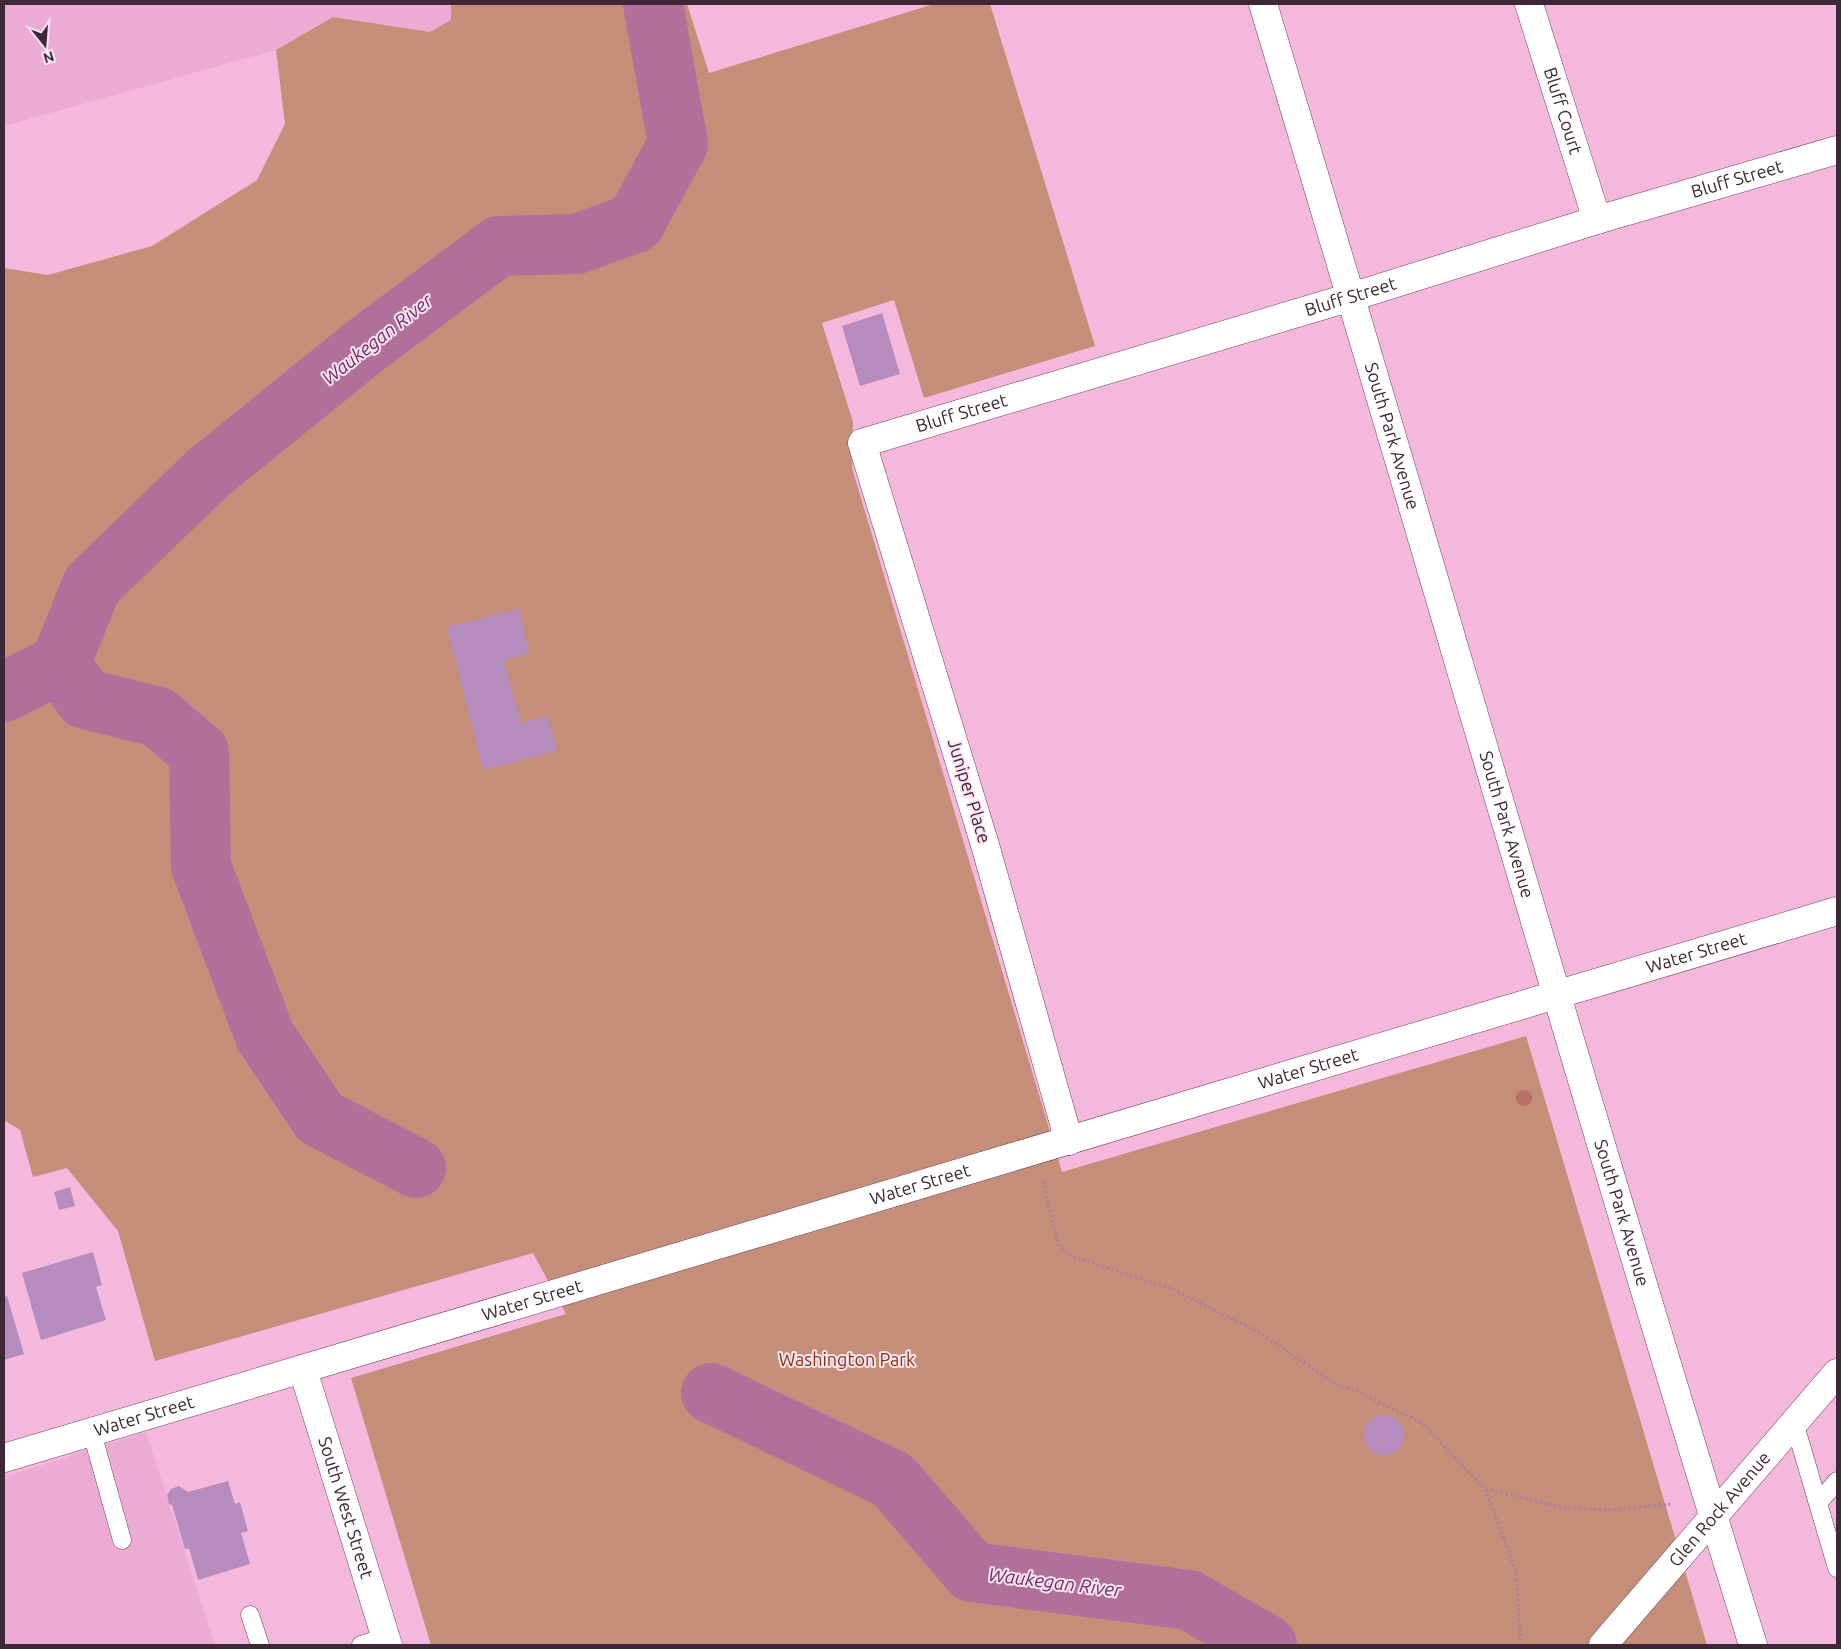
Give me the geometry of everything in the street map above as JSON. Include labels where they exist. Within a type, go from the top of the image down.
[{"type":"street","name":"South Park Avenue","points":[[1263,4],[1556,995],[1753,1645]]},
{"type":"street","name":"Bluff Court","points":[[1529,4],[1596,220]]},
{"type":"street","name":"Bluff Street","points":[[862,444],[1351,297],[1596,220],[1837,150]]},
{"type":"street","name":"Juniper Place","points":[[862,444],[985,845],[1069,1141]]},
{"type":"street","name":"Water Street","points":[[4,1458],[1837,911]]},
{"type":"street","name":"South West Street","points":[[303,1370],[378,1642]]},
{"type":"street","name":"Glen Rock Avenue","points":[[1602,1645],[1837,1373]]},
{"type":"lane","points":[[1794,1422],[1837,1568]]},
{"type":"lane","points":[[92,1433],[122,1540]]},
{"type":"lane","points":[[1819,1502],[1837,1481]]},
{"type":"lane","points":[[250,1615],[260,1645]]},
{"type":"path","points":[[1042,1180],[1058,1245],[1069,1255],[1175,1290],[1258,1332],[1336,1384],[1354,1390],[1422,1423],[1485,1489],[1516,1572],[1521,1645]]},
{"type":"path","points":[[1485,1489],[1565,1508],[1612,1510],[1670,1504]]},
{"type":"shaded area","points":[[4,4],[451,4],[451,20],[430,32],[333,17],[276,50],[4,126]]},
{"type":"shaded area","points":[[146,1432],[215,1645],[4,1645],[4,1477]]},
{"type":"green space","name":"Washington Park","points":[[451,4],[687,4],[709,73],[934,4],[990,4],[1095,346],[924,398],[894,300],[822,323],[853,422],[852,468],[1062,1172],[1526,1036],[1707,1645],[431,1645],[351,1378],[566,1314],[533,1253],[155,1361],[118,1231],[67,1168],[33,1177],[20,1130],[4,1120],[4,268],[48,275],[152,246],[257,180],[285,124],[276,50],[333,17],[430,32],[451,20]]},
{"type":"building","points":[[882,313],[900,374],[860,386],[842,326]]},
{"type":"building","points":[[519,609],[529,653],[504,660],[521,723],[547,716],[557,751],[483,770],[447,627]]},
{"type":"building","points":[[70,1187],[75,1206],[59,1210],[54,1192]]},
{"type":"building","points":[[93,1252],[102,1285],[96,1287],[106,1320],[41,1340],[22,1273]]},
{"type":"building","points":[[7,1296],[24,1354],[4,1360],[4,1297]]},
{"type":"building","points":[[1384,1415],[1398,1421],[1404,1435],[1398,1449],[1384,1455],[1370,1449],[1364,1435],[1370,1421]]},
{"type":"building","points":[[228,1481],[235,1504],[240,1502],[248,1531],[241,1533],[250,1564],[198,1580],[189,1548],[185,1549],[172,1505],[169,1504],[167,1495],[171,1489],[179,1486],[188,1492]]},
{"type":"waterway","name":"Waukegan River","points":[[4,692],[60,664],[92,585],[207,474],[365,346],[499,246],[577,244],[635,223],[678,144],[653,4]]},
{"type":"waterway","points":[[60,664],[85,699],[158,717],[199,752],[201,866],[265,1036],[320,1118],[416,1168]]},
{"type":"waterway","name":"Waukegan River","points":[[711,1393],[893,1480],[972,1572],[1189,1600],[1267,1645]]}]
